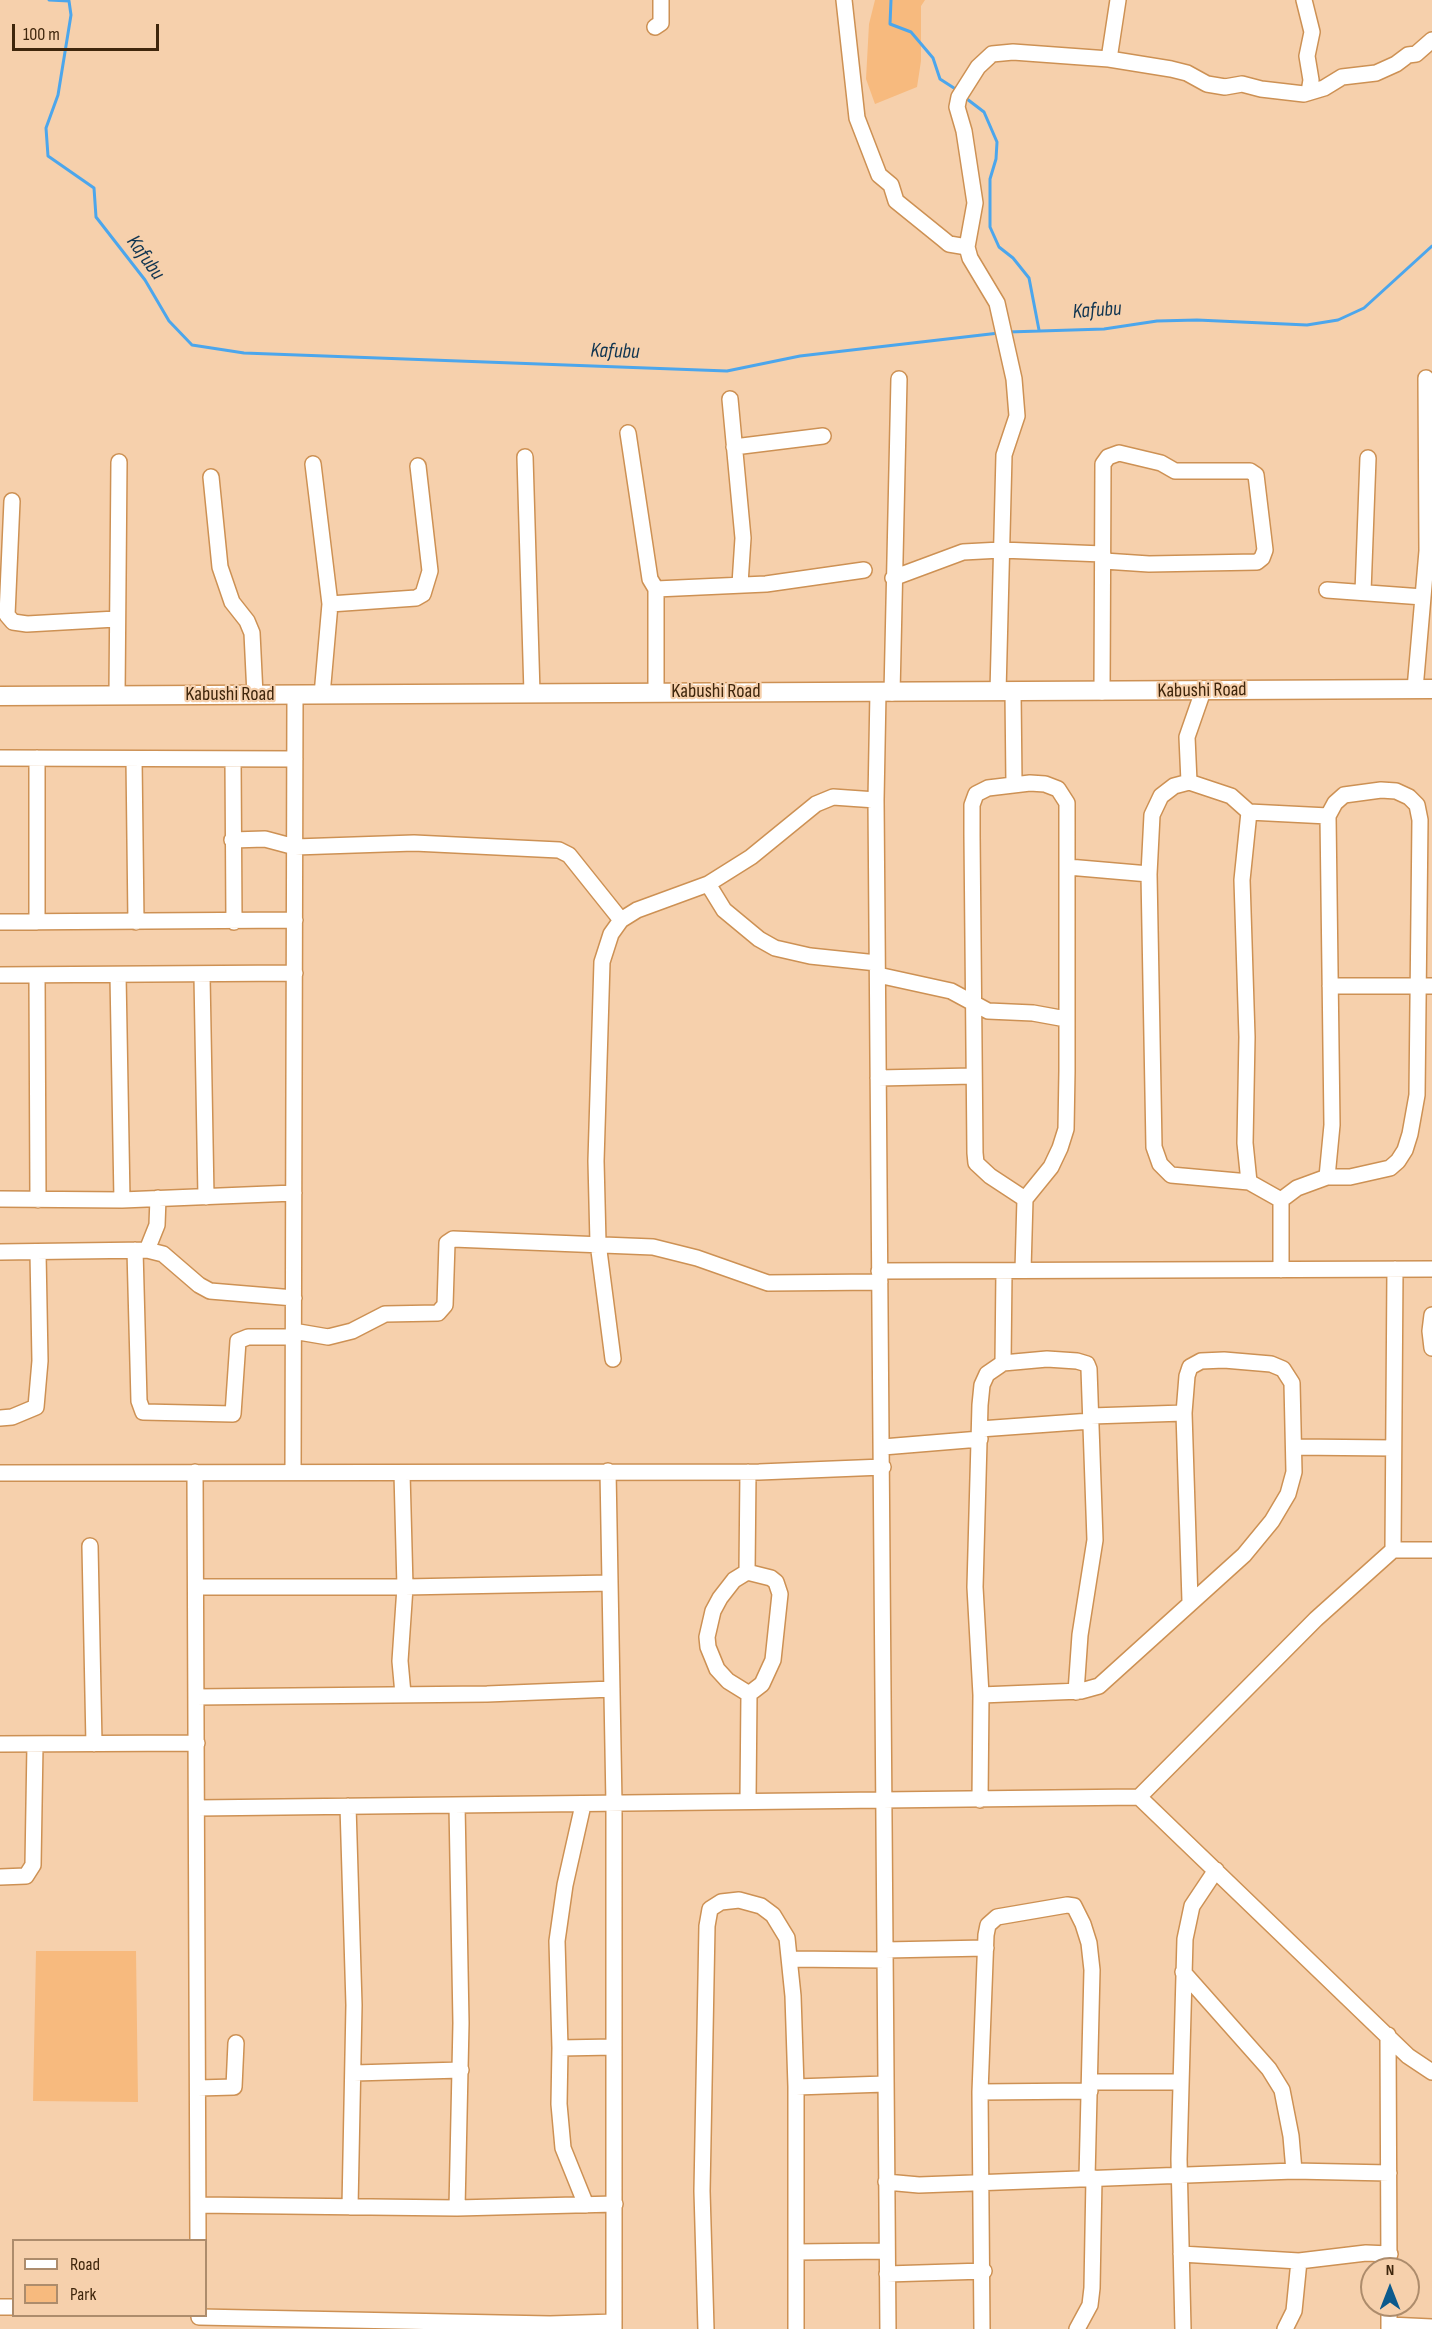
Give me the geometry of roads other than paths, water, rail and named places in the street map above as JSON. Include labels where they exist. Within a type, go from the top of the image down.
[{"type":"main road","name":"Kabushi Road","points":[[0,696],[1423,689]]},
{"type":"street","points":[[655,27],[661,23],[661,0]]},
{"type":"street","points":[[844,0],[857,118],[879,175],[891,186],[896,201],[949,244],[967,247]]},
{"type":"street","points":[[1109,59],[1118,0]]},
{"type":"street","points":[[1304,0],[1312,32],[1307,56],[1311,80],[1309,92]]},
{"type":"street","points":[[1014,784],[1006,692],[1001,550],[1004,456],[1017,416],[1014,379],[998,307],[990,288],[970,258],[967,247],[974,195],[964,131],[957,107],[959,97],[978,67],[992,54],[1012,52],[1109,59],[1179,71],[1207,84],[1225,87],[1242,84],[1293,94],[1324,88],[1342,77],[1376,73],[1416,54],[1432,40]]},
{"type":"street","points":[[1423,689],[1416,644],[1427,551],[1426,378]]},
{"type":"street","points":[[888,2329],[883,1800],[883,1447],[876,800],[893,578],[898,379]]},
{"type":"street","points":[[730,399],[743,538],[740,584]]},
{"type":"street","points":[[628,433],[650,579],[657,589],[656,692]]},
{"type":"street","points":[[734,447],[823,436]]},
{"type":"street","points":[[893,578],[963,552],[1001,550],[1104,558],[1149,564],[1257,561],[1262,558],[1265,550],[1256,475],[1250,471],[1175,471],[1161,463],[1119,453],[1108,457],[1103,464],[1104,558],[1102,692]]},
{"type":"street","points":[[525,457],[532,693]]},
{"type":"street","points":[[1363,592],[1368,458]]},
{"type":"street","points":[[117,695],[119,462]]},
{"type":"street","points":[[313,464],[330,604],[322,695]]},
{"type":"street","points":[[330,604],[416,598],[423,594],[430,571],[418,466]]},
{"type":"street","points":[[211,477],[220,567],[232,602],[247,621],[252,633],[255,695]]},
{"type":"street","points":[[12,501],[7,615],[13,622],[27,624],[116,619]]},
{"type":"street","points":[[657,589],[766,584],[864,570]]},
{"type":"street","points":[[1327,590],[1423,597]]},
{"type":"street","points":[[1189,782],[1187,737],[1203,691]]},
{"type":"street","points":[[293,1472],[295,695]]},
{"type":"street","points":[[0,758],[295,759]]},
{"type":"street","points":[[37,922],[38,758]]},
{"type":"street","points":[[134,759],[136,921]]},
{"type":"street","points":[[234,759],[232,840],[234,922]]},
{"type":"street","points":[[1281,1200],[1249,1182],[1171,1175],[1160,1164],[1154,1147],[1149,874],[1152,815],[1161,796],[1174,786],[1189,782],[1231,796],[1249,812],[1328,816]]},
{"type":"street","points":[[1023,1270],[1025,1199],[1051,1167],[1066,1129],[1068,867],[1066,802],[1058,789],[1045,784],[1014,784],[988,788],[976,794],[972,805],[972,1003],[976,1162],[990,1176],[1025,1199]]},
{"type":"street","points":[[1281,1200],[1297,1188],[1327,1177],[1350,1177],[1389,1168],[1398,1161],[1405,1150],[1417,1095],[1426,985],[1421,837],[1418,806],[1402,794],[1381,790],[1344,795],[1335,803],[1328,816],[1332,1125],[1327,1177]]},
{"type":"street","points":[[613,1359],[598,1243],[596,1091],[602,962],[611,934],[621,920],[652,904],[708,884],[751,857],[816,804],[833,797],[876,800]]},
{"type":"street","points":[[1249,812],[1242,880],[1247,1037],[1245,1143],[1249,1182]]},
{"type":"street","points":[[232,840],[265,839],[295,847],[414,843],[559,850],[569,855],[621,920]]},
{"type":"street","points":[[1068,867],[1149,874]]},
{"type":"street","points":[[708,884],[724,910],[759,939],[775,948],[878,969],[943,989],[981,1009],[998,1013],[1033,1013],[1066,1019]]},
{"type":"street","points":[[0,922],[295,920]]},
{"type":"street","points":[[0,975],[202,976],[295,973]]},
{"type":"street","points":[[118,975],[122,1200]]},
{"type":"street","points":[[37,976],[38,1200]]},
{"type":"street","points":[[202,976],[206,1197]]},
{"type":"street","points":[[1330,986],[1426,985]]},
{"type":"street","points":[[878,1078],[973,1076]]},
{"type":"street","points":[[0,1199],[122,1200],[294,1193]]},
{"type":"street","points":[[158,1198],[157,1225],[141,1250],[138,1307],[139,1401],[143,1412],[233,1414],[238,1341],[248,1336],[293,1334],[328,1336],[352,1331],[377,1316],[385,1314],[438,1313],[445,1305],[447,1243],[450,1240],[598,1243],[664,1250],[697,1258],[768,1283],[1023,1270],[1432,1269]]},
{"type":"street","points":[[1281,1200],[1281,1270]]},
{"type":"street","points":[[0,1252],[141,1250],[163,1254],[199,1285],[210,1291],[294,1298]]},
{"type":"street","points":[[0,1418],[12,1417],[36,1407],[40,1361],[38,1252]]},
{"type":"street","points":[[1393,1550],[1395,1269]]},
{"type":"street","points":[[1003,1363],[1004,1271]]},
{"type":"street","points":[[1432,1316],[1430,1331],[1432,1348]]},
{"type":"street","points":[[980,1800],[981,1695],[975,1587],[982,1385],[987,1374],[1003,1363],[1047,1359],[1086,1364],[1091,1385],[1095,1540],[1080,1635],[1076,1692]]},
{"type":"street","points":[[981,1695],[1091,1690],[1104,1683],[1190,1601],[1244,1555],[1272,1521],[1292,1482],[1294,1447],[1292,1383],[1283,1369],[1271,1364],[1224,1360],[1194,1363],[1186,1376],[1184,1413],[1190,1601]]},
{"type":"street","points":[[883,1447],[1091,1419],[1184,1413]]},
{"type":"street","points":[[1294,1447],[1393,1448]]},
{"type":"street","points":[[0,1473],[748,1472],[883,1467]]},
{"type":"street","points":[[199,2321],[614,2326],[614,1804],[608,1471]]},
{"type":"street","points":[[195,1472],[198,2239]]},
{"type":"street","points":[[747,1572],[748,1472]]},
{"type":"street","points":[[402,1473],[405,1587],[401,1652],[403,1694]]},
{"type":"street","points":[[90,1546],[94,1744]]},
{"type":"street","points":[[197,1808],[614,1804],[748,1799],[980,1800],[1138,1797],[1308,1628],[1393,1550],[1432,1550]]},
{"type":"street","points":[[747,1572],[771,1578],[776,1582],[780,1594],[773,1660],[762,1684],[749,1694],[728,1681],[717,1669],[708,1647],[707,1637],[713,1611],[720,1598],[734,1580],[747,1572]]},
{"type":"street","points":[[196,1587],[405,1587],[610,1583]]},
{"type":"street","points":[[196,1696],[499,1694],[612,1689]]},
{"type":"street","points":[[748,1799],[749,1694]]},
{"type":"street","points":[[0,1744],[197,1743]]},
{"type":"street","points":[[0,1877],[27,1876],[33,1865],[35,1745]]},
{"type":"street","points":[[1138,1797],[1408,2056],[1432,2072]]},
{"type":"street","points":[[583,1804],[565,1885],[557,1941],[559,2104],[562,2148],[586,2205]]},
{"type":"street","points":[[348,1806],[354,2073],[350,2207]]},
{"type":"street","points":[[457,1806],[461,2070],[457,2208]]},
{"type":"street","points":[[1183,2329],[1179,2177],[1183,1972],[1187,1921],[1203,1886],[1216,1870]]},
{"type":"street","points":[[706,2329],[702,2191],[707,1926],[710,1909],[721,1902],[739,1900],[761,1906],[780,1924],[787,1938],[796,2087],[796,2329]]},
{"type":"street","points":[[982,2329],[984,2271],[979,2181],[980,2092],[988,1925],[997,1917],[1061,1905],[1074,1906],[1078,1911],[1089,1943],[1091,1958],[1092,2288],[1090,2305],[1077,2329]]},
{"type":"street","points":[[789,1959],[986,1948]]},
{"type":"street","points":[[1183,1972],[1256,2053],[1282,2090],[1291,2136],[1294,2171]]},
{"type":"street","points":[[1388,2035],[1389,2257]]},
{"type":"street","points":[[198,2088],[234,2087],[237,2043]]},
{"type":"street","points":[[560,2048],[614,2047]]},
{"type":"street","points":[[354,2073],[461,2070]]},
{"type":"street","points":[[980,2092],[1180,2082]]},
{"type":"street","points":[[796,2087],[885,2084]]},
{"type":"street","points":[[886,2182],[919,2185],[1294,2171],[1389,2173]]},
{"type":"street","points":[[198,2205],[457,2208],[615,2204]]},
{"type":"street","points":[[797,2252],[887,2251]]},
{"type":"street","points":[[1181,2254],[1299,2261],[1366,2253],[1376,2257]]},
{"type":"street","points":[[1285,2329],[1294,2311],[1299,2261]]},
{"type":"street","points":[[887,2274],[984,2271]]},
{"type":"street","points":[[1389,2327],[1432,2327]]},
{"type":"waterway","name":"Kafubu","points":[[49,0],[69,1],[71,15],[58,95],[46,128],[48,156],[94,188],[96,217],[145,280],[169,321],[192,345],[244,353],[727,371],[800,356],[999,333]]},
{"type":"waterway","points":[[891,0],[890,24],[911,32],[933,58],[940,79],[957,90]]},
{"type":"waterway","points":[[967,99],[984,112],[997,142],[996,159],[990,179],[990,227],[999,247],[1013,258],[1029,278],[1039,330]]},
{"type":"waterway","name":"Kafubu","points":[[1008,332],[1104,329],[1157,321],[1197,320],[1307,325],[1338,320],[1364,308],[1432,246]]}]
